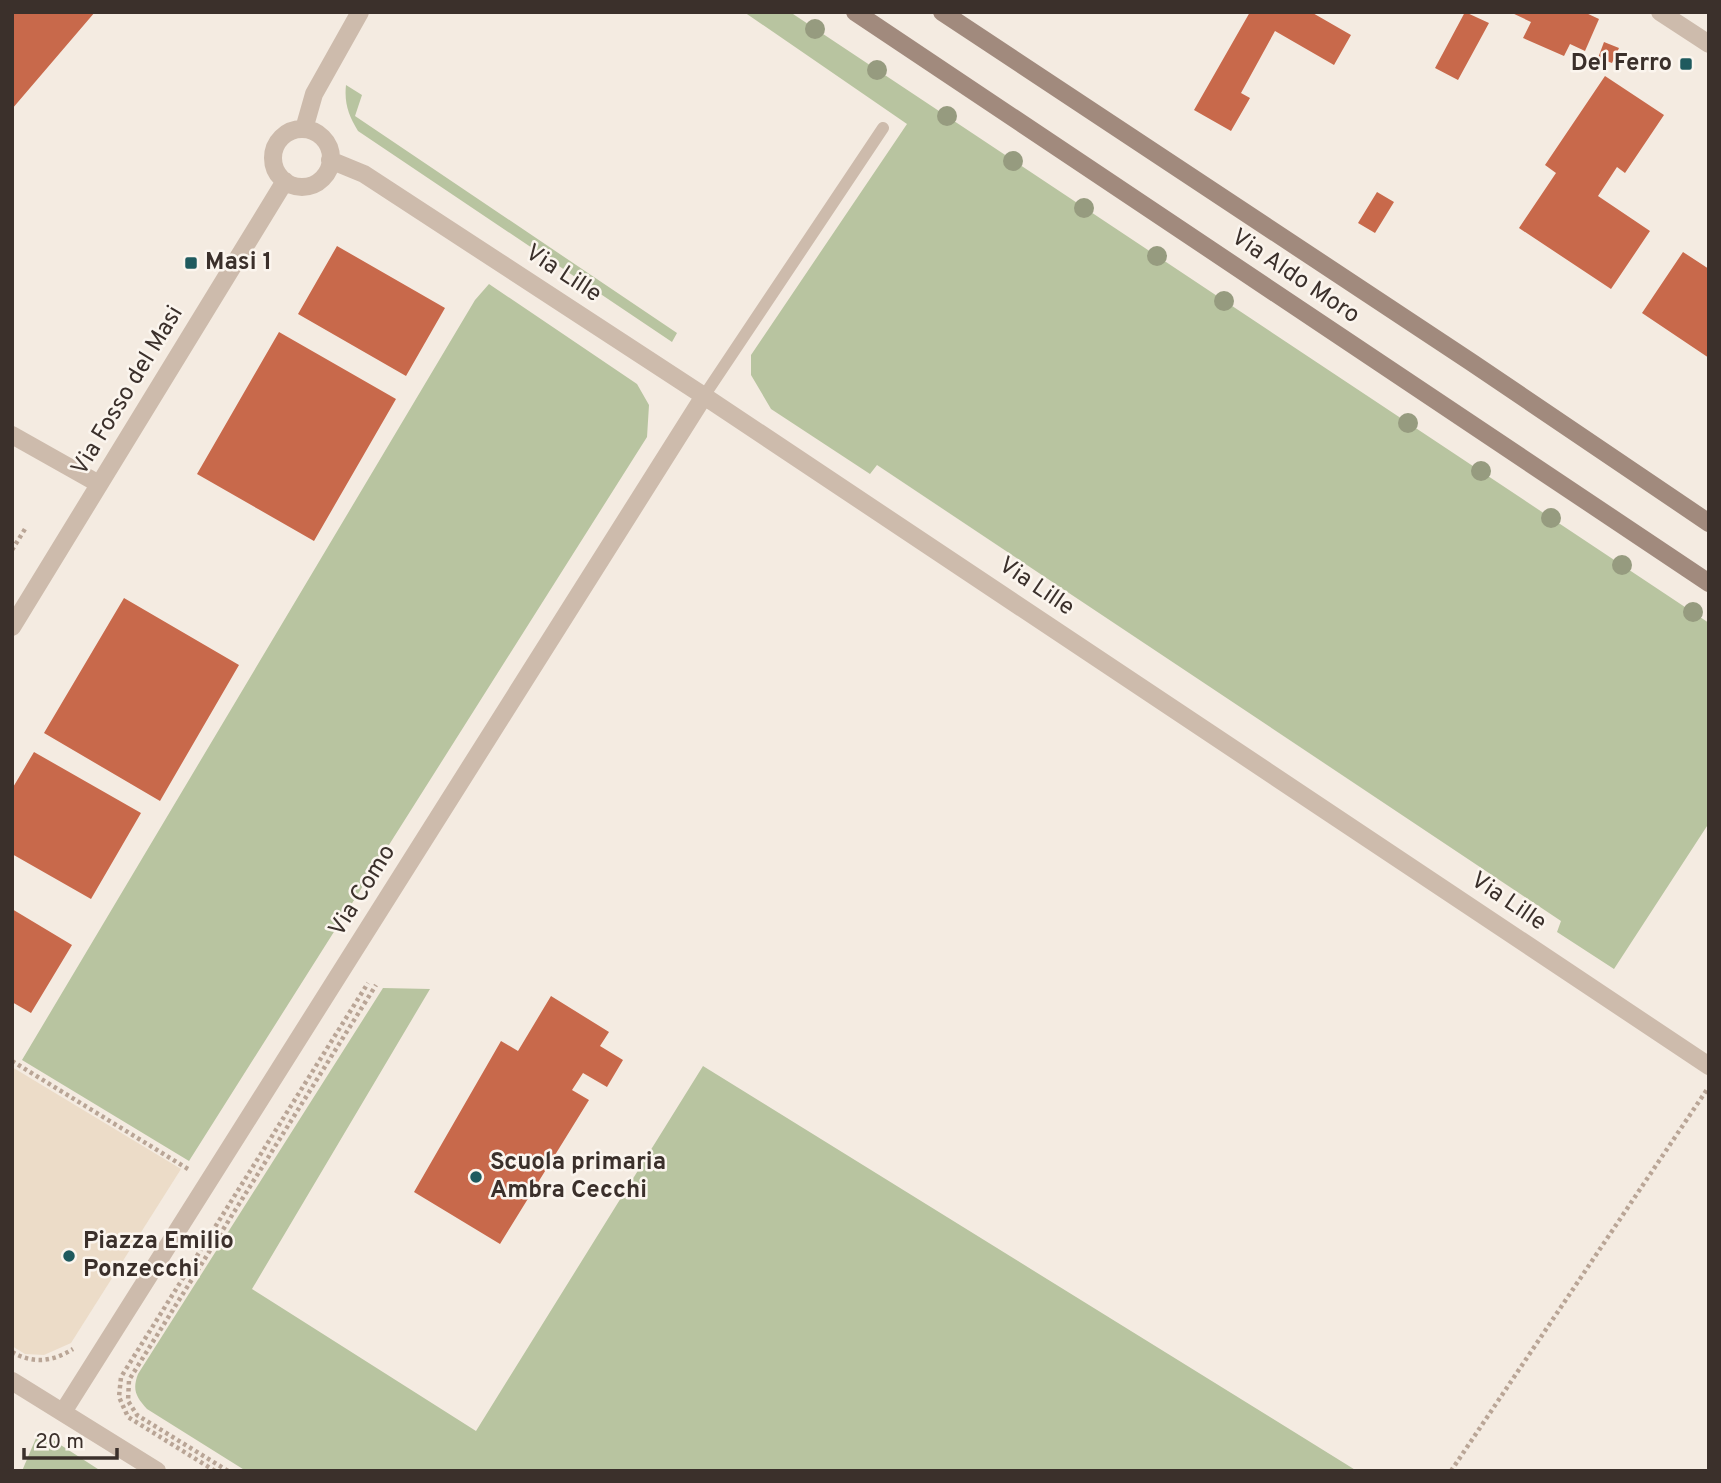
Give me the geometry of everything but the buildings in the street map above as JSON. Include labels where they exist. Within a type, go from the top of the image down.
[{"type":"main road","name":"Via Aldo Moro","points":[[855,12],[1709,583]]},
{"type":"main road","name":"Via Aldo Moro","points":[[942,12],[1709,523]]},
{"type":"street","points":[[304,129],[314,94],[360,12]]},
{"type":"street","points":[[1660,12],[1709,44]]},
{"type":"street","points":[[304,129],[313,131],[326,143],[330,160],[324,176],[317,182],[300,186],[285,181],[274,166],[274,147],[286,134],[304,129]]},
{"type":"street","name":"Via Lille","points":[[330,160],[364,174],[704,396],[1709,1066]]},
{"type":"street","name":"Via Fosso del Masi","points":[[12,627],[285,181]]},
{"type":"street","name":"Via Como","points":[[64,1412],[704,396]]},
{"type":"street","points":[[12,435],[99,484]]},
{"type":"street","points":[[12,1381],[158,1471]]},
{"type":"lane","points":[[704,396],[883,128]]},
{"type":"path","points":[[12,550],[25,528]]},
{"type":"path","points":[[215,1471],[128,1417],[119,1397],[121,1377],[368,983]]},
{"type":"path","points":[[228,1471],[137,1415],[128,1401],[129,1380],[376,985]]},
{"type":"path","points":[[12,1061],[233,1197]]},
{"type":"path","points":[[1451,1471],[1709,1088]]},
{"type":"path","points":[[12,1352],[25,1360],[38,1362],[59,1356]]},
{"type":"green space","points":[[744,12],[790,12],[1709,623],[1709,823],[1614,969],[1557,932],[1561,921],[877,465],[870,474],[771,409],[751,375],[751,355],[907,124]]},
{"type":"green space","points":[[346,85],[362,95],[355,116],[677,333],[672,342],[358,131],[348,110]]},
{"type":"green space","points":[[489,284],[637,384],[649,405],[647,437],[189,1161],[22,1060],[475,300]]},
{"type":"green space","points":[[383,988],[430,989],[252,1289],[476,1431],[703,1066],[1357,1471],[246,1471],[147,1409],[136,1393],[136,1380]]},
{"type":"green space","points":[[39,1431],[101,1471],[22,1471]]},
{"type":"shaded area","name":"Piazza Emilio Ponzecchi","points":[[12,1067],[181,1169],[71,1343],[44,1355],[25,1354],[12,1346]]},
{"type":"place","name":"Del Ferro","points":[[1686,64]]},
{"type":"place","name":"Masi 1","points":[[191,263]]},
{"type":"place","name":"Scuola primaria Ambra Cecchi","points":[[476,1177]]},
{"type":"place","name":"Piazza Emilio Ponzecchi","points":[[69,1256]]}]
